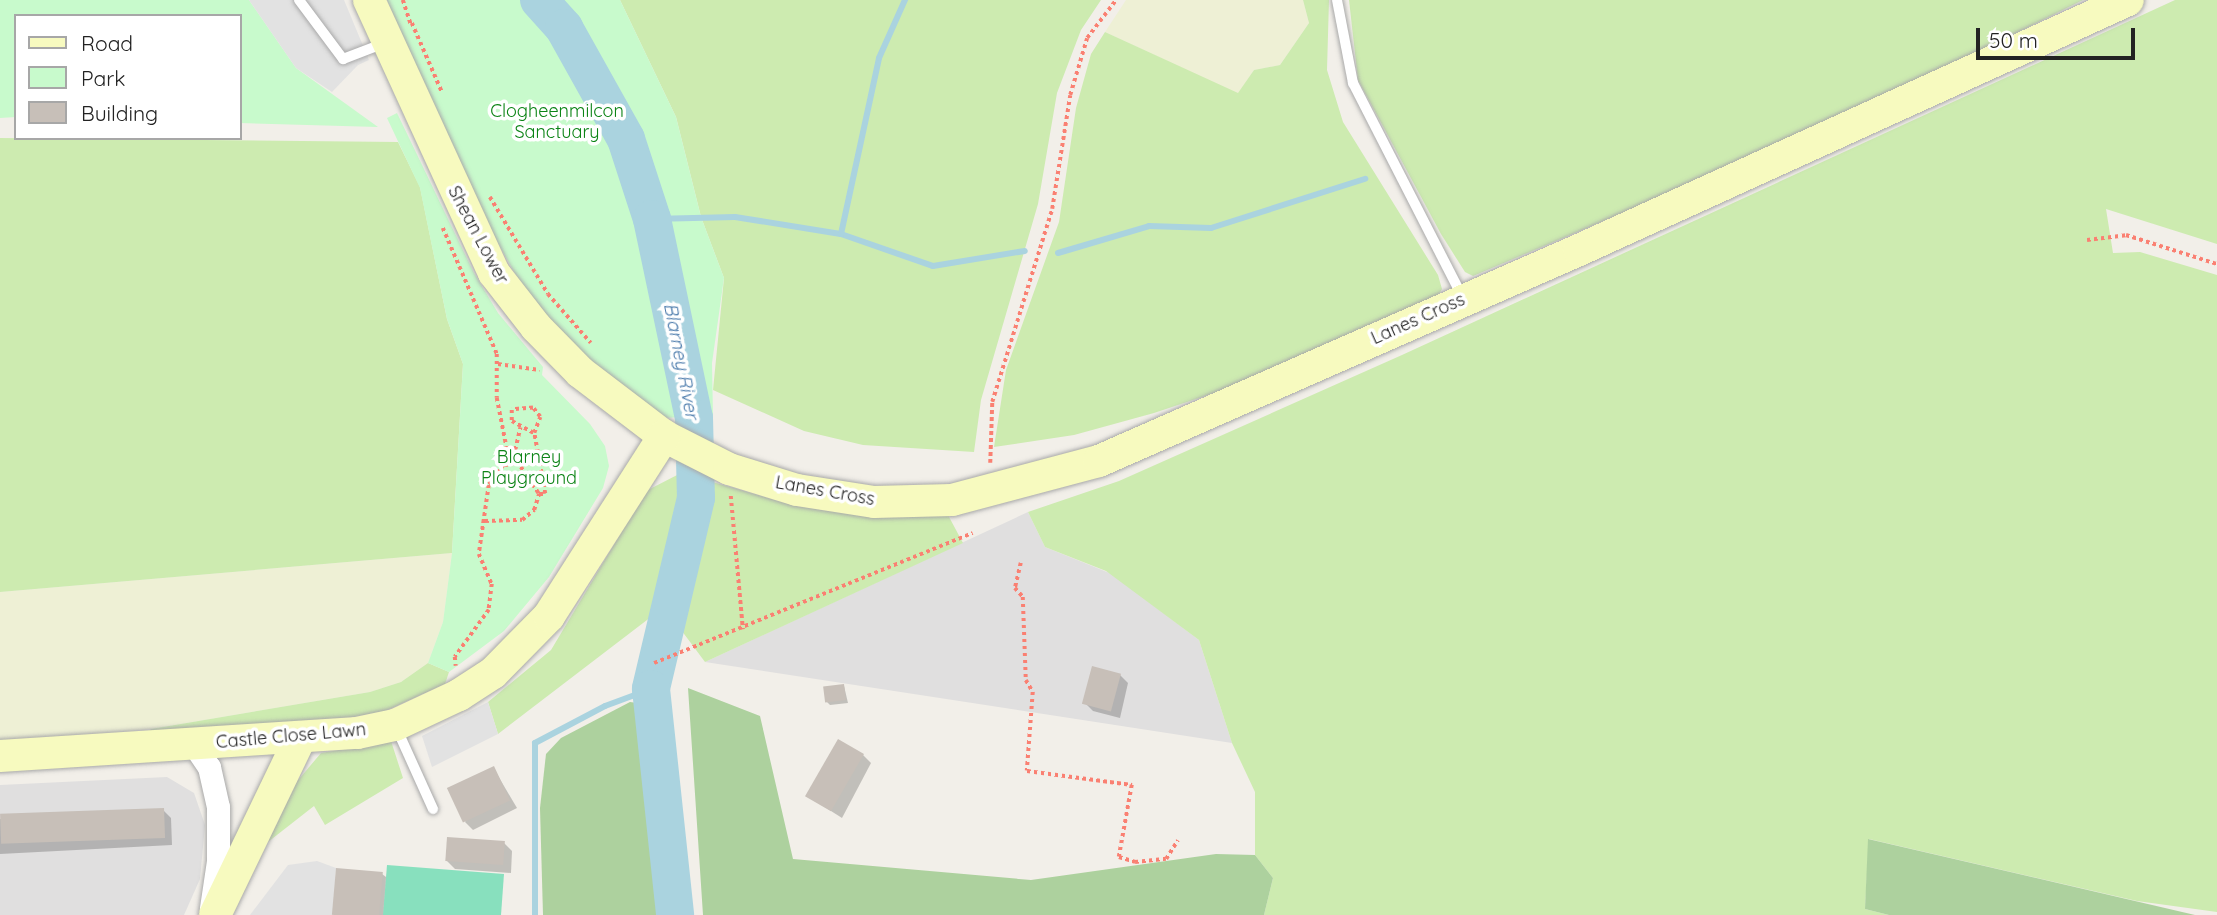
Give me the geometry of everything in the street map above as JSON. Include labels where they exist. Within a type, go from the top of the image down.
[{"type":"street","name":"Shean Lower","points":[[369,0],[494,273],[536,327],[628,411],[674,442]]},
{"type":"street","name":"Lanes Cross","points":[[674,442],[730,478],[874,502],[952,500],[993,492],[1099,461],[1463,298],[1579,250],[2128,0]]},
{"type":"street","points":[[628,411],[639,428],[639,478]]},
{"type":"street","name":"Castle Close Lawn","points":[[0,756],[300,738],[395,725],[459,695],[493,673],[549,617],[639,478],[674,442]]},
{"type":"street","points":[[212,915],[300,738]]},
{"type":"street","points":[[194,745],[209,767],[218,807],[218,861],[212,915]]},
{"type":"lane","points":[[299,0],[343,59],[387,42]]},
{"type":"lane","points":[[1337,0],[1353,83],[1463,298]]},
{"type":"lane","points":[[395,725],[432,809]]},
{"type":"path","points":[[993,492],[988,451],[992,402],[1049,220],[1070,95],[1087,38],[1116,0]]},
{"type":"path","points":[[412,23],[446,100]]},
{"type":"path","points":[[489,195],[540,283],[594,348]]},
{"type":"path","points":[[438,216],[491,333],[498,364],[497,398],[506,449],[504,465],[489,485],[479,554],[492,594],[489,610],[456,657],[459,695]]},
{"type":"path","points":[[2087,240],[2126,235],[2217,264]]},
{"type":"path","points":[[498,364],[543,372]]},
{"type":"path","points":[[534,433],[520,428],[512,421],[512,410],[533,408],[540,417],[534,433],[545,494],[539,494]]},
{"type":"path","points":[[520,428],[515,450],[517,461],[539,494]]},
{"type":"path","points":[[506,449],[515,450]]},
{"type":"path","points":[[518,456],[537,453]]},
{"type":"path","points":[[504,465],[517,461]]},
{"type":"path","points":[[730,478],[743,629]]},
{"type":"path","points":[[485,521],[522,520],[534,510],[539,494]]},
{"type":"path","points":[[654,663],[714,642],[973,533]]},
{"type":"path","points":[[1021,563],[1015,588],[1023,597],[1026,680],[1033,692],[1027,771],[1132,785],[1118,857],[1135,863],[1166,859],[1178,840]]},
{"type":"shaded area","points":[[249,0],[344,0],[369,60],[358,65],[332,92],[296,68]]},
{"type":"shaded area","points":[[1028,512],[1045,547],[1112,574],[1199,640],[1232,743],[705,662]]},
{"type":"shaded area","points":[[488,702],[498,734],[432,767],[422,736]]},
{"type":"shaded area","points":[[167,777],[194,793],[205,825],[200,879],[184,915],[0,915],[0,785]]},
{"type":"shaded area","points":[[317,861],[336,868],[333,915],[250,915],[288,865]]},
{"type":"green space","points":[[0,0],[249,0],[296,68],[378,127],[242,123],[242,14],[14,14],[14,117],[0,118]]},
{"type":"green space","name":"Clogheenmilcon Sanctuary","points":[[387,0],[620,0],[676,117],[701,217],[724,278],[712,363],[713,416],[660,418],[588,365],[531,302],[458,172]]},
{"type":"green space","points":[[620,0],[1101,0],[1081,30],[1057,93],[1038,204],[981,400],[974,452],[863,445],[804,431],[713,390],[724,278],[701,217],[676,117]]},
{"type":"green space","points":[[1126,0],[1303,0],[1309,23],[1280,65],[1254,70],[1238,94],[1105,32]]},
{"type":"green space","points":[[1303,0],[1329,0],[1327,70],[1343,122],[1438,275],[1442,289],[1437,297],[1241,384],[1154,413],[1074,435],[994,447],[1006,370],[1059,222],[1076,108],[1091,54],[1105,32],[1238,93],[1254,70],[1280,65],[1309,23]]},
{"type":"green space","points":[[1349,0],[2083,0],[1830,125],[1473,276],[1465,272],[1441,234],[1358,80]]},
{"type":"green space","points":[[2175,0],[2217,0],[2217,244],[2106,209],[2113,253],[2140,252],[2217,275],[2217,912],[2137,901],[1869,839],[1865,909],[1889,915],[1264,915],[1273,878],[1255,855],[1255,792],[1232,743],[1199,640],[1106,571],[1045,547],[1028,512],[1119,481],[1402,355]]},
{"type":"green space","name":"Blarney Playground","points":[[397,113],[474,273],[498,313],[543,367],[542,375],[590,424],[605,446],[609,466],[603,488],[549,577],[504,631],[449,672],[428,663],[443,622],[452,553],[463,364],[447,319],[420,188],[387,118]]},
{"type":"green space","points":[[0,138],[398,142],[420,187],[447,319],[463,364],[452,553],[0,592]]},
{"type":"green space","points":[[681,473],[796,506],[873,515],[948,515],[963,543],[705,662],[664,607],[498,734],[488,702],[551,650],[646,491]]},
{"type":"green space","points":[[452,553],[443,622],[428,663],[401,682],[370,692],[151,729],[0,743],[0,592]]},
{"type":"green space","points":[[428,663],[449,672],[445,684],[385,711],[332,721],[146,735],[151,729],[370,692],[401,682]]},
{"type":"green space","points":[[688,688],[760,716],[793,859],[1031,880],[1216,854],[1255,855],[1273,878],[1264,915],[703,915]]},
{"type":"green space","points":[[630,702],[644,704],[649,710],[663,915],[543,915],[540,808],[546,754],[561,738]]},
{"type":"green space","points":[[391,741],[403,778],[325,825],[314,806],[268,842],[294,785],[321,753]]},
{"type":"green space","points":[[1868,839],[2195,915],[1889,915],[1865,909]]},
{"type":"green space","points":[[387,865],[504,874],[501,915],[383,915]]},
{"type":"building","points":[[1092,666],[1121,674],[1111,711],[1082,704]]},
{"type":"building","points":[[844,684],[846,700],[825,702],[823,687]]},
{"type":"building","points":[[838,739],[864,754],[831,811],[805,796]]},
{"type":"building","points":[[494,766],[510,800],[463,822],[447,788]]},
{"type":"building","points":[[164,808],[165,838],[1,844],[0,814]]},
{"type":"building","points":[[447,837],[505,841],[503,865],[445,861]]},
{"type":"building","points":[[336,868],[383,872],[379,915],[332,915]]},
{"type":"waterway","name":"Blarney River","points":[[539,0],[564,28],[626,139],[652,219],[694,418],[696,498],[651,689],[675,915]]},
{"type":"waterway","points":[[841,234],[879,58],[905,0]]},
{"type":"waterway","points":[[1058,253],[1149,226],[1211,228],[1365,179]]},
{"type":"waterway","points":[[652,219],[735,217],[841,234],[933,266],[1025,251]]},
{"type":"waterway","points":[[535,915],[535,743],[605,706],[651,689]]}]
